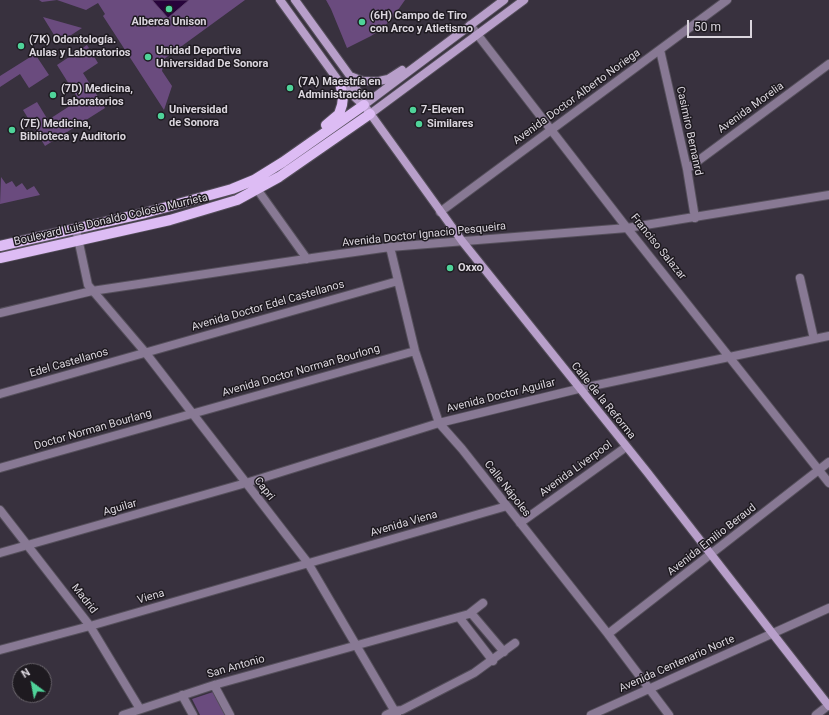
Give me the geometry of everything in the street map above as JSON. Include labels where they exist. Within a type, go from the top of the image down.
[{"type":"main road","name":"Calle de la Reforma","points":[[280,0],[340,83],[367,110]]},
{"type":"main road","name":"Calle de la Reforma","points":[[295,0],[350,76],[367,110],[440,212],[578,389],[712,555],[829,706]]},
{"type":"main road","name":"Boulevard Luis Donaldo Colosio Murrieta","points":[[0,258],[154,224],[237,200],[279,177],[367,110],[444,45],[504,0]]},
{"type":"main road","name":"Boulevard Luis Donaldo Colosio Murrieta","points":[[0,246],[145,213],[232,189],[254,180],[367,110],[478,34],[524,0]]},
{"type":"main road","points":[[350,76],[372,82],[388,79],[424,54],[444,45]]},
{"type":"main road","points":[[154,224],[171,214],[216,200],[339,114],[343,97],[340,83]]},
{"type":"street","name":"Avenida Doctor Alberto Noriega","points":[[440,212],[726,0]]},
{"type":"street","name":"Franciso Salazar","points":[[470,25],[551,130],[585,171],[627,228],[829,483]]},
{"type":"street","name":"Casimiro Bernanrd","points":[[660,50],[687,169],[695,218]]},
{"type":"street","name":"Avenida Morelia","points":[[687,169],[829,64]]},
{"type":"street","points":[[258,189],[307,259]]},
{"type":"street","name":"Avenida Doctor Ignacio Pesqueira","points":[[0,313],[92,291],[390,247],[627,228],[695,218],[829,194]]},
{"type":"street","points":[[76,229],[87,281],[92,291]]},
{"type":"street","name":"Calle Nápoles","points":[[390,247],[415,351],[439,423],[608,634],[669,715]]},
{"type":"street","points":[[800,278],[814,339]]},
{"type":"street","name":"Avenida Doctor Edel Castellanos","points":[[145,352],[398,281]]},
{"type":"street","name":"Capri","points":[[92,291],[145,352],[308,563],[355,644],[398,713]]},
{"type":"street","name":"Avenida Doctor Aguilar","points":[[246,483],[439,423],[578,389],[829,336]]},
{"type":"street","name":"Avenida Doctor Norman Bourlong","points":[[192,413],[415,351]]},
{"type":"street","name":"Edel Castellanos","points":[[0,394],[145,352]]},
{"type":"street","name":"Doctor Norman Bourlang","points":[[0,468],[192,413]]},
{"type":"street","name":"Avenida Liverpool","points":[[520,523],[626,447]]},
{"type":"street","name":"Avenida Emilio Beraud","points":[[608,634],[712,555],[829,462]]},
{"type":"street","name":"Aguilar","points":[[0,554],[246,483]]},
{"type":"street","name":"Avenida Viena","points":[[308,563],[507,506]]},
{"type":"street","name":"Madrid","points":[[0,510],[90,626],[140,709]]},
{"type":"street","name":"Viena","points":[[0,650],[90,626],[308,563]]},
{"type":"street","points":[[483,603],[471,613],[504,652]]},
{"type":"street","name":"Avenida Centenario Norte","points":[[591,715],[829,608]]},
{"type":"street","name":"San Antonio","points":[[124,715],[214,685],[355,644],[471,613]]},
{"type":"street","points":[[459,617],[493,661]]},
{"type":"street","points":[[386,715],[398,713],[474,673],[493,661],[515,643]]},
{"type":"street","points":[[214,685],[230,715]]},
{"type":"street","points":[[182,695],[193,715]]},
{"type":"street","points":[[816,715],[829,706]]},
{"type":"shaded area","points":[[39,0],[57,0],[42,2]]},
{"type":"shaded area","name":"Unidad Deportiva Universidad De Sonora","points":[[57,0],[245,0],[164,59],[162,71],[172,86],[164,110],[103,16],[105,14],[98,3],[86,10]]},
{"type":"shaded area","name":"Alberca Unison","points":[[152,0],[189,0],[168,18]]},
{"type":"shaded area","name":"(6H) Campo de Tiro con Arco y Atletismo","points":[[326,0],[405,0],[383,28],[347,48]]},
{"type":"shaded area","points":[[43,17],[82,28],[59,43]]},
{"type":"shaded area","points":[[87,45],[98,63],[83,73],[105,108],[45,146],[23,110],[37,102],[48,120],[79,100],[57,65]]},
{"type":"shaded area","points":[[35,54],[49,75],[29,88],[20,74],[0,87],[0,76]]},
{"type":"shaded area","points":[[1,177],[6,184],[12,181],[16,187],[22,183],[27,190],[34,186],[40,195],[0,204]]},
{"type":"shaded area","points":[[213,692],[225,715],[200,715],[192,699]]},
{"type":"place","name":"Alberca Unison","points":[[169,9]]},
{"type":"place","name":"(6H) Campo de Tiro con Arco y Atletismo","points":[[362,22]]},
{"type":"place","name":"(7K) Odontología. Aulas y Laboratorios","points":[[21,46]]},
{"type":"place","name":"Unidad Deportiva Universidad De Sonora","points":[[148,57]]},
{"type":"place","name":"(7A) Maestría en Administración","points":[[290,88]]},
{"type":"place","name":"(7D) Medicina, Laboratorios","points":[[53,95]]},
{"type":"place","name":"7-Eleven","points":[[413,110]]},
{"type":"place","name":"Universidad de Sonora","points":[[161,116]]},
{"type":"place","name":"Similares","points":[[419,124]]},
{"type":"place","name":"(7E) Medicina, Biblioteca y Auditorio","points":[[12,130]]},
{"type":"place","name":"Oxxo","points":[[450,268]]}]
